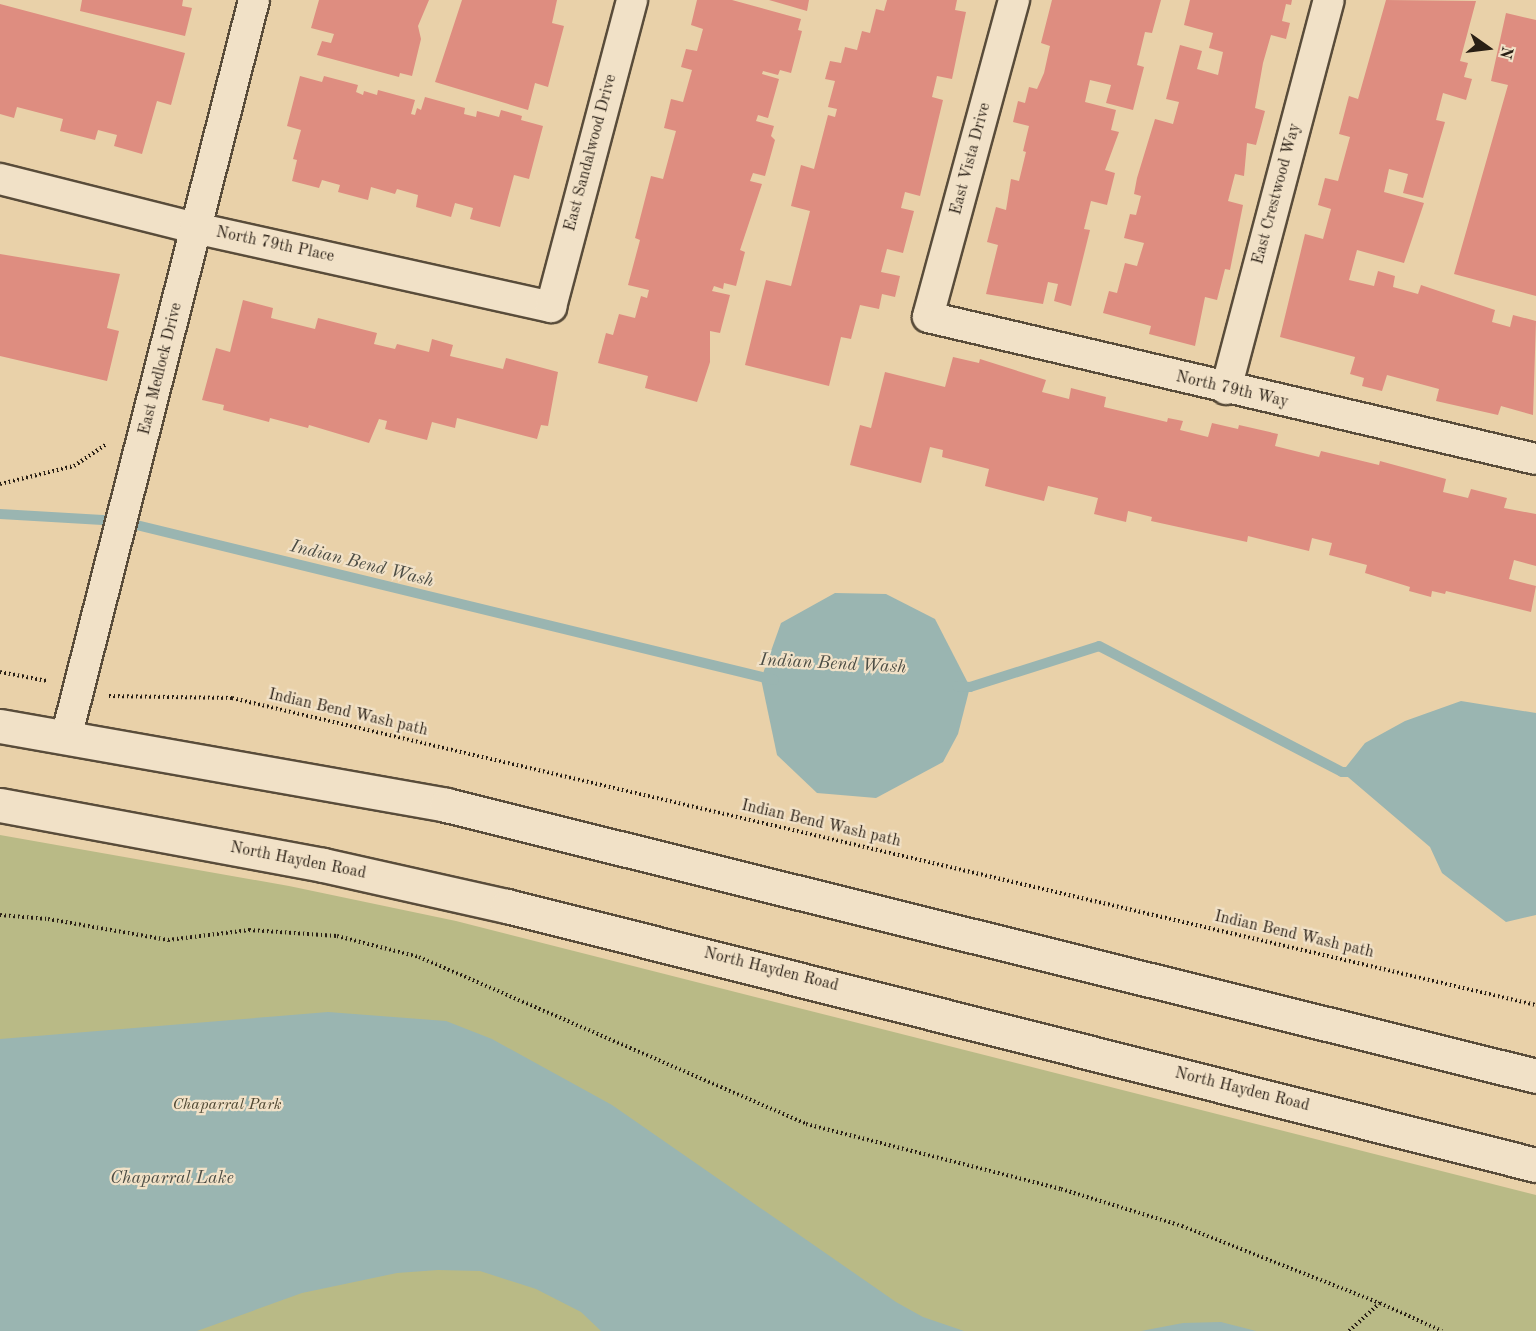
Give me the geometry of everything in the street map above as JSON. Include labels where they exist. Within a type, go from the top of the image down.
[{"type":"main road","points":[[0,726],[457,807],[1536,1076]]},
{"type":"main road","name":"North Hayden Road","points":[[0,805],[323,865],[507,906],[1536,1165]]},
{"type":"street","name":"East Medlock Drive","points":[[66,738],[254,0]]},
{"type":"street","name":"East Sandalwood Drive","points":[[550,307],[632,0]]},
{"type":"street","name":"East Vista Drive","points":[[928,317],[1014,0]]},
{"type":"street","name":"East Crestwood Way","points":[[1226,389],[1329,0]]},
{"type":"street","name":"North 79th Place","points":[[0,178],[195,228],[550,307]]},
{"type":"street","name":"North 79th Way","points":[[928,317],[1226,389],[1536,459]]},
{"type":"path","points":[[0,484],[30,480],[74,466],[112,441],[143,441]]},
{"type":"path","points":[[0,672],[49,682]]},
{"type":"path","name":"Indian Bend Wash path","points":[[99,691],[114,699],[232,698],[1536,1005]]},
{"type":"path","points":[[0,915],[48,919],[168,940],[249,930],[337,936],[419,957],[806,1124],[1061,1190],[1182,1226],[1380,1303],[1442,1331]]},
{"type":"path","points":[[1349,1331],[1380,1303]]},
{"type":"green space","name":"Chaparral Park","points":[[0,835],[289,886],[456,921],[1536,1195],[1536,1331],[0,1331]]},
{"type":"water","points":[[835,593],[886,594],[935,619],[970,687],[958,734],[943,762],[876,798],[817,793],[777,755],[761,679],[781,623]]},
{"type":"water","points":[[1461,701],[1536,713],[1536,915],[1506,922],[1442,873],[1430,847],[1342,772],[1365,743],[1405,721]]},
{"type":"water","name":"Chaparral Lake","points":[[328,1012],[446,1021],[492,1039],[612,1105],[896,1302],[923,1317],[964,1331],[601,1331],[581,1312],[536,1289],[480,1271],[438,1270],[397,1273],[302,1293],[197,1331],[0,1331],[0,1039]]},
{"type":"water","points":[[1221,1322],[1256,1331],[1141,1331],[1183,1323]]},
{"type":"building","points":[[82,0],[183,0],[182,6],[192,8],[185,36],[80,11]]},
{"type":"building","points":[[319,0],[429,0],[418,26],[421,39],[412,76],[400,73],[399,77],[317,55],[322,41],[331,43],[334,34],[311,28]]},
{"type":"building","points":[[462,0],[557,0],[552,23],[564,26],[548,87],[535,83],[528,110],[435,82]]},
{"type":"building","points":[[697,0],[732,0],[801,19],[798,30],[802,31],[791,73],[780,70],[778,75],[763,71],[762,74],[779,79],[768,118],[758,115],[756,121],[774,126],[771,136],[775,140],[765,176],[753,173],[750,181],[762,184],[740,250],[745,252],[736,286],[724,283],[723,289],[714,286],[712,291],[730,295],[720,333],[710,331],[710,362],[697,402],[645,388],[648,376],[598,363],[606,333],[613,335],[619,314],[635,318],[641,296],[647,298],[649,290],[628,285],[640,240],[635,238],[651,176],[663,179],[676,131],[664,128],[671,99],[683,102],[692,70],[681,67],[686,49],[697,51],[703,29],[691,25]]},
{"type":"building","points":[[769,0],[809,0],[807,11]]},
{"type":"building","points":[[887,0],[957,0],[955,10],[966,12],[952,79],[937,76],[932,97],[943,100],[920,196],[905,192],[901,208],[914,211],[903,253],[887,249],[881,272],[900,276],[895,297],[882,294],[879,309],[860,305],[851,339],[841,337],[829,386],[745,365],[766,280],[791,286],[810,211],[791,206],[801,165],[814,169],[828,115],[835,117],[837,109],[828,107],[835,81],[825,79],[830,61],[841,63],[845,47],[857,50],[862,31],[870,33],[876,9],[884,11]]},
{"type":"building","points":[[1052,0],[1161,0],[1152,33],[1145,32],[1137,65],[1144,67],[1133,110],[1106,103],[1111,85],[1090,80],[1085,102],[1116,110],[1111,130],[1119,132],[1105,170],[1115,173],[1107,205],[1091,201],[1084,229],[1090,230],[1071,306],[1054,301],[1058,284],[1048,282],[1043,304],[986,294],[998,245],[987,242],[996,207],[1006,210],[1011,179],[1019,181],[1026,152],[1023,151],[1029,126],[1013,122],[1018,101],[1025,103],[1029,87],[1037,89],[1044,73],[1050,46],[1041,43]]},
{"type":"building","points":[[1190,0],[1292,0],[1291,5],[1286,4],[1282,21],[1290,23],[1286,39],[1271,35],[1263,63],[1255,108],[1265,111],[1256,145],[1247,143],[1244,176],[1235,174],[1228,201],[1243,205],[1230,270],[1225,269],[1217,300],[1205,297],[1195,346],[1149,334],[1151,326],[1103,313],[1109,291],[1117,293],[1125,263],[1137,266],[1144,243],[1124,238],[1130,214],[1136,215],[1141,196],[1134,194],[1155,119],[1173,124],[1179,102],[1166,99],[1180,45],[1202,51],[1197,69],[1218,75],[1223,52],[1209,48],[1213,33],[1184,25]]},
{"type":"building","points":[[1386,0],[1476,1],[1460,61],[1468,63],[1464,77],[1472,79],[1466,100],[1443,93],[1436,120],[1445,122],[1423,198],[1403,193],[1408,174],[1389,169],[1384,192],[1424,203],[1404,263],[1357,250],[1349,280],[1374,286],[1378,271],[1395,276],[1393,287],[1418,294],[1421,285],[1495,310],[1492,322],[1510,327],[1513,315],[1536,321],[1533,415],[1501,406],[1498,415],[1436,401],[1439,389],[1387,375],[1382,391],[1362,386],[1364,378],[1350,374],[1355,357],[1280,337],[1305,234],[1323,239],[1331,209],[1318,205],[1325,178],[1338,181],[1350,137],[1339,134],[1349,96],[1358,99]]},
{"type":"building","points":[[0,4],[185,53],[171,105],[157,101],[142,154],[114,146],[117,135],[98,130],[95,140],[60,131],[63,119],[17,107],[14,118],[0,114]]},
{"type":"building","points":[[1506,13],[1536,20],[1536,296],[1454,274],[1508,85],[1491,81]]},
{"type":"building","points":[[300,76],[322,82],[324,76],[358,85],[356,92],[363,95],[364,91],[377,95],[378,90],[415,100],[411,114],[415,115],[417,108],[421,110],[425,97],[465,108],[464,114],[476,117],[477,111],[499,117],[501,110],[522,116],[521,120],[543,126],[529,179],[514,175],[500,227],[470,219],[473,208],[455,203],[451,217],[416,207],[418,195],[397,189],[395,194],[371,187],[368,200],[338,192],[340,185],[322,180],[319,188],[292,181],[297,160],[293,159],[301,130],[287,126]]},
{"type":"building","points":[[0,254],[120,274],[107,328],[119,331],[107,381],[0,356]]},
{"type":"building","points":[[243,300],[273,308],[271,318],[315,329],[318,318],[377,333],[374,344],[395,349],[397,344],[429,352],[432,339],[453,345],[450,356],[503,369],[506,358],[558,372],[548,426],[541,425],[537,439],[457,418],[455,428],[432,422],[427,440],[385,429],[387,421],[379,419],[369,443],[309,425],[308,428],[270,418],[269,422],[223,410],[224,405],[202,400],[216,348],[230,352]]},
{"type":"building","points":[[953,357],[979,363],[980,359],[1046,380],[1042,392],[1069,399],[1071,388],[1106,397],[1104,407],[1167,422],[1168,418],[1183,421],[1180,430],[1208,437],[1212,423],[1238,429],[1239,425],[1278,434],[1275,446],[1319,457],[1321,451],[1379,465],[1380,461],[1446,479],[1443,492],[1468,498],[1471,489],[1507,498],[1504,508],[1536,514],[1536,566],[1514,560],[1509,579],[1536,586],[1531,612],[1446,591],[1445,594],[1432,591],[1431,597],[1409,591],[1410,587],[1365,573],[1367,565],[1329,555],[1332,543],[1312,538],[1309,551],[1248,536],[1247,542],[1151,521],[1152,517],[1128,511],[1126,522],[1094,514],[1098,498],[1048,486],[1044,501],[985,486],[989,469],[942,457],[943,450],[930,447],[921,483],[850,465],[860,425],[871,428],[885,372],[945,387]]},
{"type":"waterway","name":"Indian Bend Wash","points":[[0,514],[120,521],[774,680]]},
{"type":"waterway","name":"Indian Bend Wash","points":[[957,686],[970,687],[1099,646],[1342,772],[1354,772]]}]
